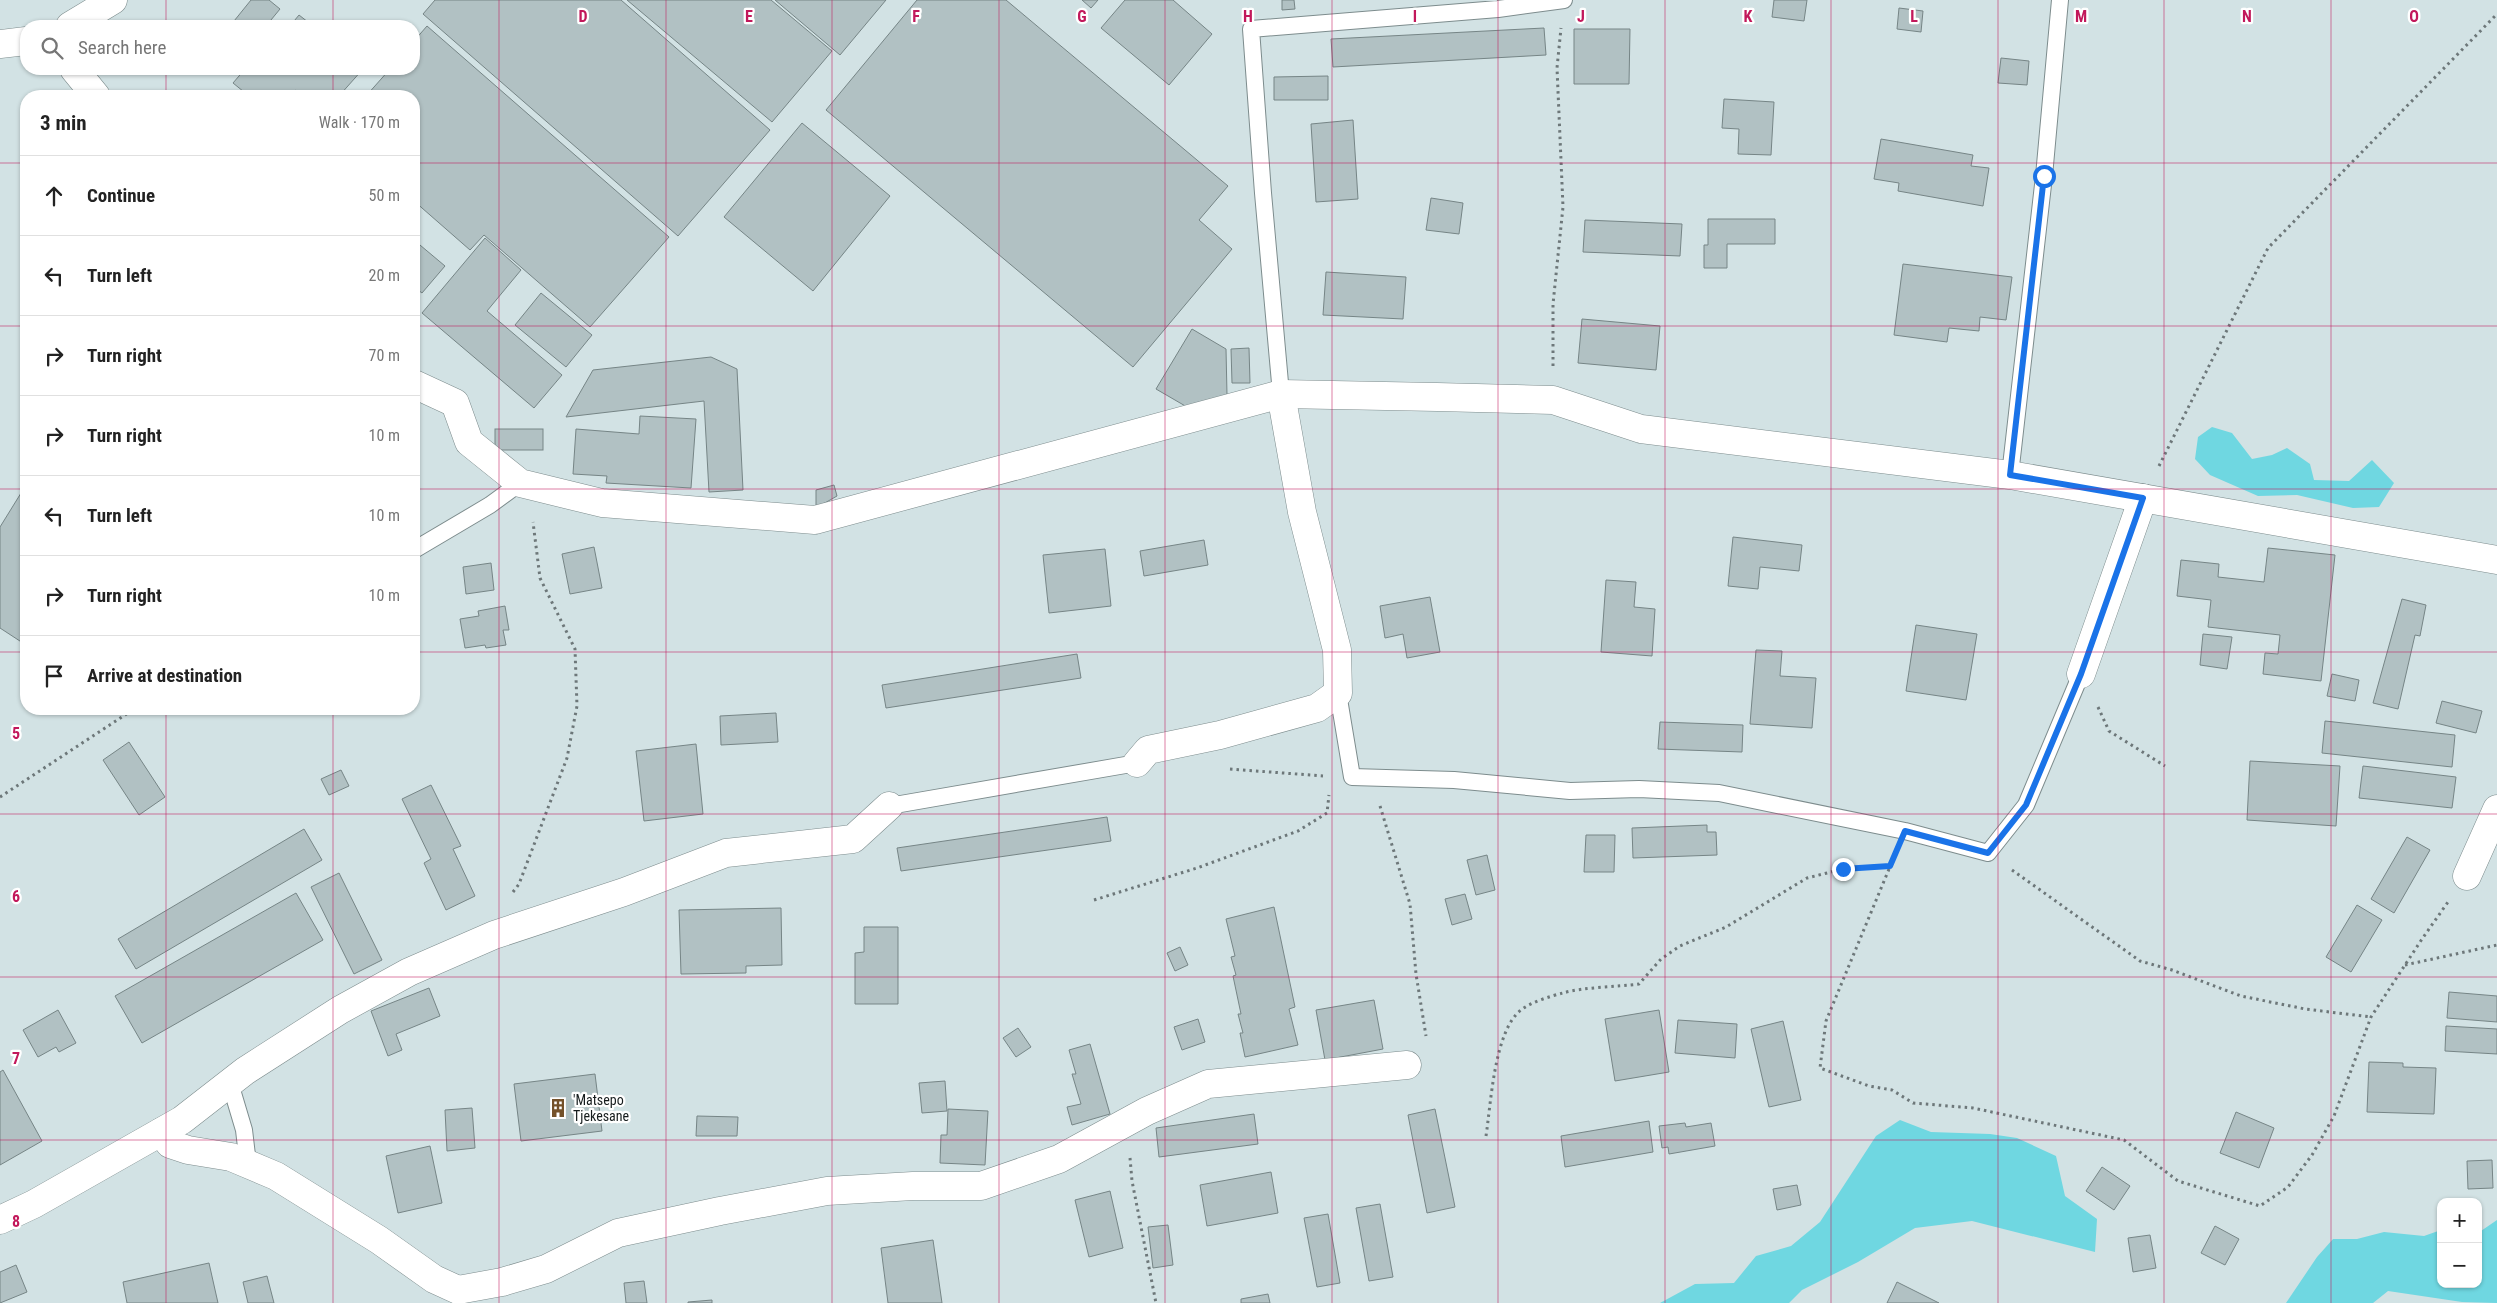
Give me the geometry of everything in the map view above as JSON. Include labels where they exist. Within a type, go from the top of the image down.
[{"type":"street","points":[[80,20],[113,0]]},
{"type":"street","points":[[0,44],[20,42]]},
{"type":"street","points":[[79,75],[91,90]]},
{"type":"street","points":[[420,387],[455,403],[469,442],[520,483],[602,503],[815,520],[1281,394],[1553,400],[1641,429],[2010,475],[2497,560]]},
{"type":"street","points":[[1137,763],[1148,750],[1220,735],[1317,708],[1338,693],[1337,650],[1302,512],[1281,394]]},
{"type":"street","points":[[2081,674],[2143,498]]},
{"type":"street","points":[[0,1220],[34,1204],[182,1120],[230,1083],[349,1005],[409,972],[494,935],[624,892],[726,852],[854,839],[889,806]]},
{"type":"street","points":[[2467,876],[2497,809]]},
{"type":"street","points":[[161,1132],[170,1144],[188,1150],[231,1157],[276,1176],[379,1240],[434,1279],[458,1290],[502,1282],[546,1269],[618,1233],[720,1211],[828,1191],[913,1186],[980,1186],[1059,1158],[1147,1111],[1208,1084],[1407,1065]]},
{"type":"lane","points":[[1281,394],[1262,194],[1251,29],[1498,8],[1563,0]]},
{"type":"lane","points":[[2010,475],[2043,186],[2060,0]]},
{"type":"lane","points":[[420,546],[490,505],[520,483]]},
{"type":"lane","points":[[1338,693],[1352,777],[1454,780],[1570,791],[1640,789],[1719,793],[1905,831],[1988,853],[2026,805],[2081,674]]},
{"type":"lane","points":[[889,806],[1137,763]]},
{"type":"lane","points":[[230,1083],[244,1130],[248,1164]]},
{"type":"path","points":[[1553,400],[1553,304],[1563,207],[1556,68],[1563,0]]},
{"type":"path","points":[[2143,498],[2268,248],[2497,14]]},
{"type":"path","points":[[494,935],[498,913],[519,884],[567,758],[577,706],[575,649],[540,578],[533,518],[520,483]]},
{"type":"path","points":[[2081,674],[2109,731],[2165,766]]},
{"type":"path","points":[[0,797],[125,715]]},
{"type":"path","points":[[1238,769],[1352,777]]},
{"type":"path","points":[[1094,900],[1197,868],[1298,831],[1327,813],[1332,776]]},
{"type":"path","points":[[1375,778],[1383,820],[1410,904],[1416,974],[1427,1048],[1407,1065]]},
{"type":"path","points":[[1905,831],[1826,1020],[1820,1068],[1869,1086],[1892,1090],[1913,1103],[1973,1108],[2124,1140],[2178,1181],[2260,1206],[2288,1187],[2312,1156],[2334,1116],[2371,1017],[2467,876]]},
{"type":"path","points":[[1988,853],[2140,961],[2172,970],[2241,996],[2305,1009],[2371,1017]]},
{"type":"path","points":[[1486,1136],[1494,1072],[1501,1044],[1513,1018],[1522,1009],[1564,992],[1639,984],[1661,958],[1680,946],[1726,927],[1808,878],[1843,869],[1890,866]]},
{"type":"path","points":[[2405,965],[2497,945]]},
{"type":"path","points":[[1126,1123],[1132,1182],[1156,1303]]},
{"type":"shaded area","points":[[2212,427],[2232,433],[2252,459],[2272,455],[2287,448],[2310,464],[2314,480],[2349,481],[2372,460],[2394,483],[2379,507],[2353,508],[2297,495],[2258,496],[2210,475],[2195,459],[2198,437]]},
{"type":"shaded area","points":[[1900,1120],[1931,1132],[1990,1134],[2017,1138],[2056,1156],[2065,1196],[2097,1219],[2095,1252],[1972,1221],[1915,1228],[1858,1262],[1802,1290],[1789,1303],[1660,1303],[1695,1284],[1734,1283],[1756,1256],[1791,1246],[1820,1222],[1876,1136]]},
{"type":"shaded area","points":[[2497,1220],[2497,1303],[2462,1302],[2388,1291],[2373,1303],[2286,1303],[2317,1257],[2333,1239],[2357,1239],[2384,1232],[2424,1236],[2437,1231],[2437,1288],[2482,1288],[2482,1230]]},
{"type":"building","points":[[251,0],[269,0],[280,9],[271,20],[235,20]]},
{"type":"building","points":[[435,0],[621,0],[770,130],[678,236],[423,14]]},
{"type":"building","points":[[627,0],[771,0],[832,51],[772,122]]},
{"type":"building","points":[[775,0],[886,0],[840,55]]},
{"type":"building","points":[[917,0],[1006,0],[1228,186],[1199,220],[1232,249],[1133,367],[826,110]]},
{"type":"building","points":[[1082,0],[1098,0],[1091,8]]},
{"type":"building","points":[[1125,0],[1173,0],[1212,34],[1169,85],[1101,28]]},
{"type":"building","points":[[1282,0],[1294,0],[1295,9],[1282,10]]},
{"type":"building","points":[[1774,0],[1807,0],[1804,21],[1772,17]]},
{"type":"building","points":[[1899,8],[1923,11],[1921,32],[1897,29]]},
{"type":"building","points":[[299,15],[305,20],[295,20]]},
{"type":"building","points":[[427,26],[669,237],[590,327],[484,235],[470,250],[420,206],[420,90],[371,90],[385,75],[420,75],[420,34]]},
{"type":"building","points":[[1544,28],[1546,55],[1333,67],[1331,39]]},
{"type":"building","points":[[1574,29],[1630,29],[1629,84],[1574,84]]},
{"type":"building","points":[[2001,58],[2029,61],[2027,85],[1998,83]]},
{"type":"building","points":[[240,75],[358,75],[344,90],[242,90],[233,83]]},
{"type":"building","points":[[1328,76],[1328,100],[1274,100],[1274,77]]},
{"type":"building","points":[[1724,99],[1774,102],[1771,155],[1738,154],[1739,129],[1722,128]]},
{"type":"building","points":[[1353,120],[1358,199],[1316,202],[1311,124]]},
{"type":"building","points":[[802,123],[890,196],[813,291],[724,217]]},
{"type":"building","points":[[1881,139],[1973,155],[1971,166],[1989,168],[1983,206],[1898,191],[1899,183],[1874,179]]},
{"type":"building","points":[[1431,198],[1463,203],[1459,234],[1426,230]]},
{"type":"building","points":[[1708,219],[1775,219],[1775,244],[1727,244],[1727,268],[1704,268],[1704,245],[1708,245]]},
{"type":"building","points":[[1585,220],[1682,224],[1680,256],[1583,252]]},
{"type":"building","points":[[485,238],[521,270],[487,311],[562,375],[534,408],[422,313]]},
{"type":"building","points":[[420,245],[445,266],[422,293],[420,292]]},
{"type":"building","points":[[1903,264],[2012,277],[2006,320],[1980,317],[1979,331],[1949,328],[1947,342],[1894,335]]},
{"type":"building","points":[[1326,272],[1406,277],[1403,319],[1323,315]]},
{"type":"building","points":[[541,293],[592,335],[566,367],[515,325]]},
{"type":"building","points":[[1582,319],[1660,326],[1656,370],[1578,363]]},
{"type":"building","points":[[1192,329],[1226,349],[1227,395],[1187,407],[1156,389]]},
{"type":"building","points":[[1249,348],[1250,383],[1232,383],[1231,349]]},
{"type":"building","points":[[711,357],[737,369],[743,490],[709,492],[704,401],[566,417],[593,370]]},
{"type":"building","points":[[640,416],[696,419],[691,488],[606,483],[607,476],[573,474],[576,429],[639,434]]},
{"type":"building","points":[[495,429],[543,429],[543,450],[495,450]]},
{"type":"building","points":[[834,485],[837,496],[816,508],[816,490]]},
{"type":"building","points":[[20,495],[20,641],[0,628],[0,527]]},
{"type":"building","points":[[1733,537],[1802,545],[1799,571],[1760,567],[1758,589],[1728,586]]},
{"type":"building","points":[[1204,540],[1208,565],[1144,576],[1140,551]]},
{"type":"building","points":[[594,547],[602,588],[570,594],[562,554]]},
{"type":"building","points":[[2268,548],[2335,555],[2321,681],[2263,674],[2265,653],[2278,654],[2280,635],[2208,627],[2211,600],[2177,596],[2181,560],[2219,564],[2218,577],[2264,582]]},
{"type":"building","points":[[1105,549],[1111,606],[1049,613],[1043,555]]},
{"type":"building","points":[[491,563],[494,590],[466,594],[463,567]]},
{"type":"building","points":[[1606,580],[1636,582],[1634,607],[1655,609],[1652,656],[1601,652]]},
{"type":"building","points":[[1430,597],[1440,652],[1407,658],[1403,634],[1385,638],[1380,606]]},
{"type":"building","points":[[2402,599],[2426,605],[2420,636],[2415,635],[2398,709],[2373,703]]},
{"type":"building","points":[[505,606],[509,630],[503,630],[506,645],[486,648],[485,645],[465,648],[460,619],[479,616],[478,611]]},
{"type":"building","points":[[1916,625],[1977,634],[1966,700],[1906,691]]},
{"type":"building","points":[[2203,634],[2232,637],[2227,669],[2200,665]]},
{"type":"building","points":[[1756,650],[1782,651],[1780,676],[1816,678],[1812,728],[1750,724]]},
{"type":"building","points":[[1077,654],[1081,678],[886,708],[882,685]]},
{"type":"building","points":[[2332,674],[2359,680],[2355,701],[2327,696]]},
{"type":"building","points":[[2442,701],[2482,711],[2476,733],[2436,723]]},
{"type":"building","points":[[776,713],[778,742],[721,745],[720,716]]},
{"type":"building","points":[[2325,721],[2455,735],[2452,767],[2322,753]]},
{"type":"building","points":[[1660,722],[1743,725],[1742,752],[1658,749]]},
{"type":"building","points":[[129,742],[165,797],[139,815],[103,760]]},
{"type":"building","points":[[696,744],[703,814],[644,821],[636,751]]},
{"type":"building","points":[[2250,761],[2340,766],[2336,826],[2247,820]]},
{"type":"building","points":[[2363,766],[2456,777],[2452,808],[2359,798]]},
{"type":"building","points":[[341,770],[349,786],[329,795],[321,779]]},
{"type":"building","points":[[431,785],[461,846],[453,849],[475,896],[446,910],[424,863],[431,859],[402,799]]},
{"type":"building","points":[[1107,817],[1111,841],[901,871],[897,848]]},
{"type":"building","points":[[1707,825],[1707,832],[1716,832],[1717,855],[1633,858],[1632,828]]},
{"type":"building","points":[[304,829],[322,860],[136,969],[118,939]]},
{"type":"building","points":[[1586,835],[1615,835],[1614,872],[1584,872]]},
{"type":"building","points":[[2407,837],[2430,850],[2394,913],[2371,899]]},
{"type":"building","points":[[1487,855],[1495,890],[1476,895],[1467,860]]},
{"type":"building","points":[[339,873],[382,960],[354,974],[311,887]]},
{"type":"building","points":[[296,893],[323,940],[142,1043],[115,996]]},
{"type":"building","points":[[1465,894],[1472,919],[1452,925],[1445,899]]},
{"type":"building","points":[[2357,905],[2382,920],[2351,972],[2326,957]]},
{"type":"building","points":[[1274,907],[1295,1007],[1289,1009],[1298,1045],[1245,1057],[1240,1033],[1243,1033],[1238,1014],[1241,1014],[1233,976],[1236,975],[1231,957],[1235,956],[1226,919]]},
{"type":"building","points":[[781,908],[782,965],[746,966],[746,973],[681,974],[679,910]]},
{"type":"building","points":[[864,927],[898,927],[898,1004],[855,1004],[855,953],[864,952]]},
{"type":"building","points":[[1180,947],[1188,965],[1175,971],[1167,953]]},
{"type":"building","points":[[429,988],[440,1016],[396,1034],[402,1050],[388,1056],[371,1011]]},
{"type":"building","points":[[2449,992],[2497,996],[2497,1022],[2447,1018]]},
{"type":"building","points":[[1374,1000],[1383,1049],[1325,1060],[1316,1010]]},
{"type":"building","points":[[58,1010],[76,1043],[59,1052],[56,1047],[38,1057],[23,1030]]},
{"type":"building","points":[[1659,1010],[1669,1072],[1615,1081],[1605,1019]]},
{"type":"building","points":[[1198,1019],[1205,1042],[1182,1050],[1174,1027]]},
{"type":"building","points":[[1678,1020],[1737,1024],[1735,1058],[1675,1053]]},
{"type":"building","points":[[1783,1021],[1801,1100],[1769,1107],[1751,1029]]},
{"type":"building","points":[[2446,1026],[2497,1029],[2497,1054],[2445,1051]]},
{"type":"building","points":[[1018,1028],[1031,1047],[1016,1057],[1003,1038]]},
{"type":"building","points":[[1090,1044],[1110,1114],[1072,1125],[1067,1107],[1081,1104],[1072,1074],[1076,1074],[1069,1050]]},
{"type":"building","points":[[2369,1062],[2403,1063],[2403,1067],[2436,1068],[2434,1114],[2367,1112]]},
{"type":"building","points":[[3,1070],[42,1141],[0,1165],[0,1072]]},
{"type":"building","name":"'Matsepo Tjekesane","points":[[595,1074],[602,1131],[521,1141],[514,1084]]},
{"type":"building","points":[[945,1081],[947,1111],[922,1113],[919,1083]]},
{"type":"building","points":[[472,1108],[475,1148],[447,1151],[445,1110]]},
{"type":"building","points":[[948,1109],[988,1111],[985,1165],[940,1163],[941,1135],[947,1135]]},
{"type":"building","points":[[1435,1109],[1455,1207],[1427,1213],[1408,1115]]},
{"type":"building","points":[[2236,1112],[2274,1128],[2259,1168],[2220,1153]]},
{"type":"building","points":[[1254,1114],[1258,1144],[1159,1157],[1156,1128]]},
{"type":"building","points":[[697,1116],[738,1117],[737,1136],[696,1136]]},
{"type":"building","points":[[1649,1121],[1653,1152],[1565,1167],[1561,1136]]},
{"type":"building","points":[[1685,1123],[1686,1127],[1711,1123],[1715,1146],[1669,1154],[1668,1147],[1662,1148],[1659,1126]]},
{"type":"building","points":[[430,1146],[442,1203],[398,1213],[386,1156]]},
{"type":"building","points":[[2492,1160],[2493,1188],[2468,1189],[2467,1161]]},
{"type":"building","points":[[2102,1167],[2130,1186],[2114,1210],[2086,1191]]},
{"type":"building","points":[[1271,1172],[1278,1213],[1207,1226],[1200,1185]]},
{"type":"building","points":[[1797,1185],[1801,1205],[1777,1210],[1773,1189]]},
{"type":"building","points":[[1110,1191],[1123,1248],[1089,1257],[1075,1200]]},
{"type":"building","points":[[1380,1204],[1393,1277],[1369,1281],[1356,1208]]},
{"type":"building","points":[[1328,1214],[1340,1283],[1317,1287],[1304,1218]]},
{"type":"building","points":[[1168,1225],[1173,1265],[1153,1268],[1148,1227]]},
{"type":"building","points":[[2215,1226],[2239,1239],[2225,1265],[2201,1253]]},
{"type":"building","points":[[2150,1235],[2156,1268],[2133,1272],[2128,1238]]},
{"type":"building","points":[[933,1240],[942,1303],[888,1303],[881,1248]]},
{"type":"building","points":[[209,1263],[218,1303],[127,1303],[123,1282]]},
{"type":"building","points":[[16,1265],[27,1292],[0,1303],[0,1272]]},
{"type":"building","points":[[267,1276],[274,1303],[248,1303],[243,1282]]},
{"type":"building","points":[[644,1281],[647,1303],[626,1303],[624,1283]]},
{"type":"building","points":[[1897,1282],[1939,1303],[1887,1303]]},
{"type":"building","points":[[1268,1294],[1270,1303],[1241,1303],[1241,1299]]},
{"type":"building","points":[[712,1300],[712,1303],[688,1303],[688,1302]]},
{"type":"place","name":"'Matsepo Tjekesane","points":[[558,1108]]},
{"type":"route","points":[[1843,869],[1890,866],[1905,831],[1988,853],[2026,805],[2081,674],[2143,498],[2010,475],[2044,176]]}]
